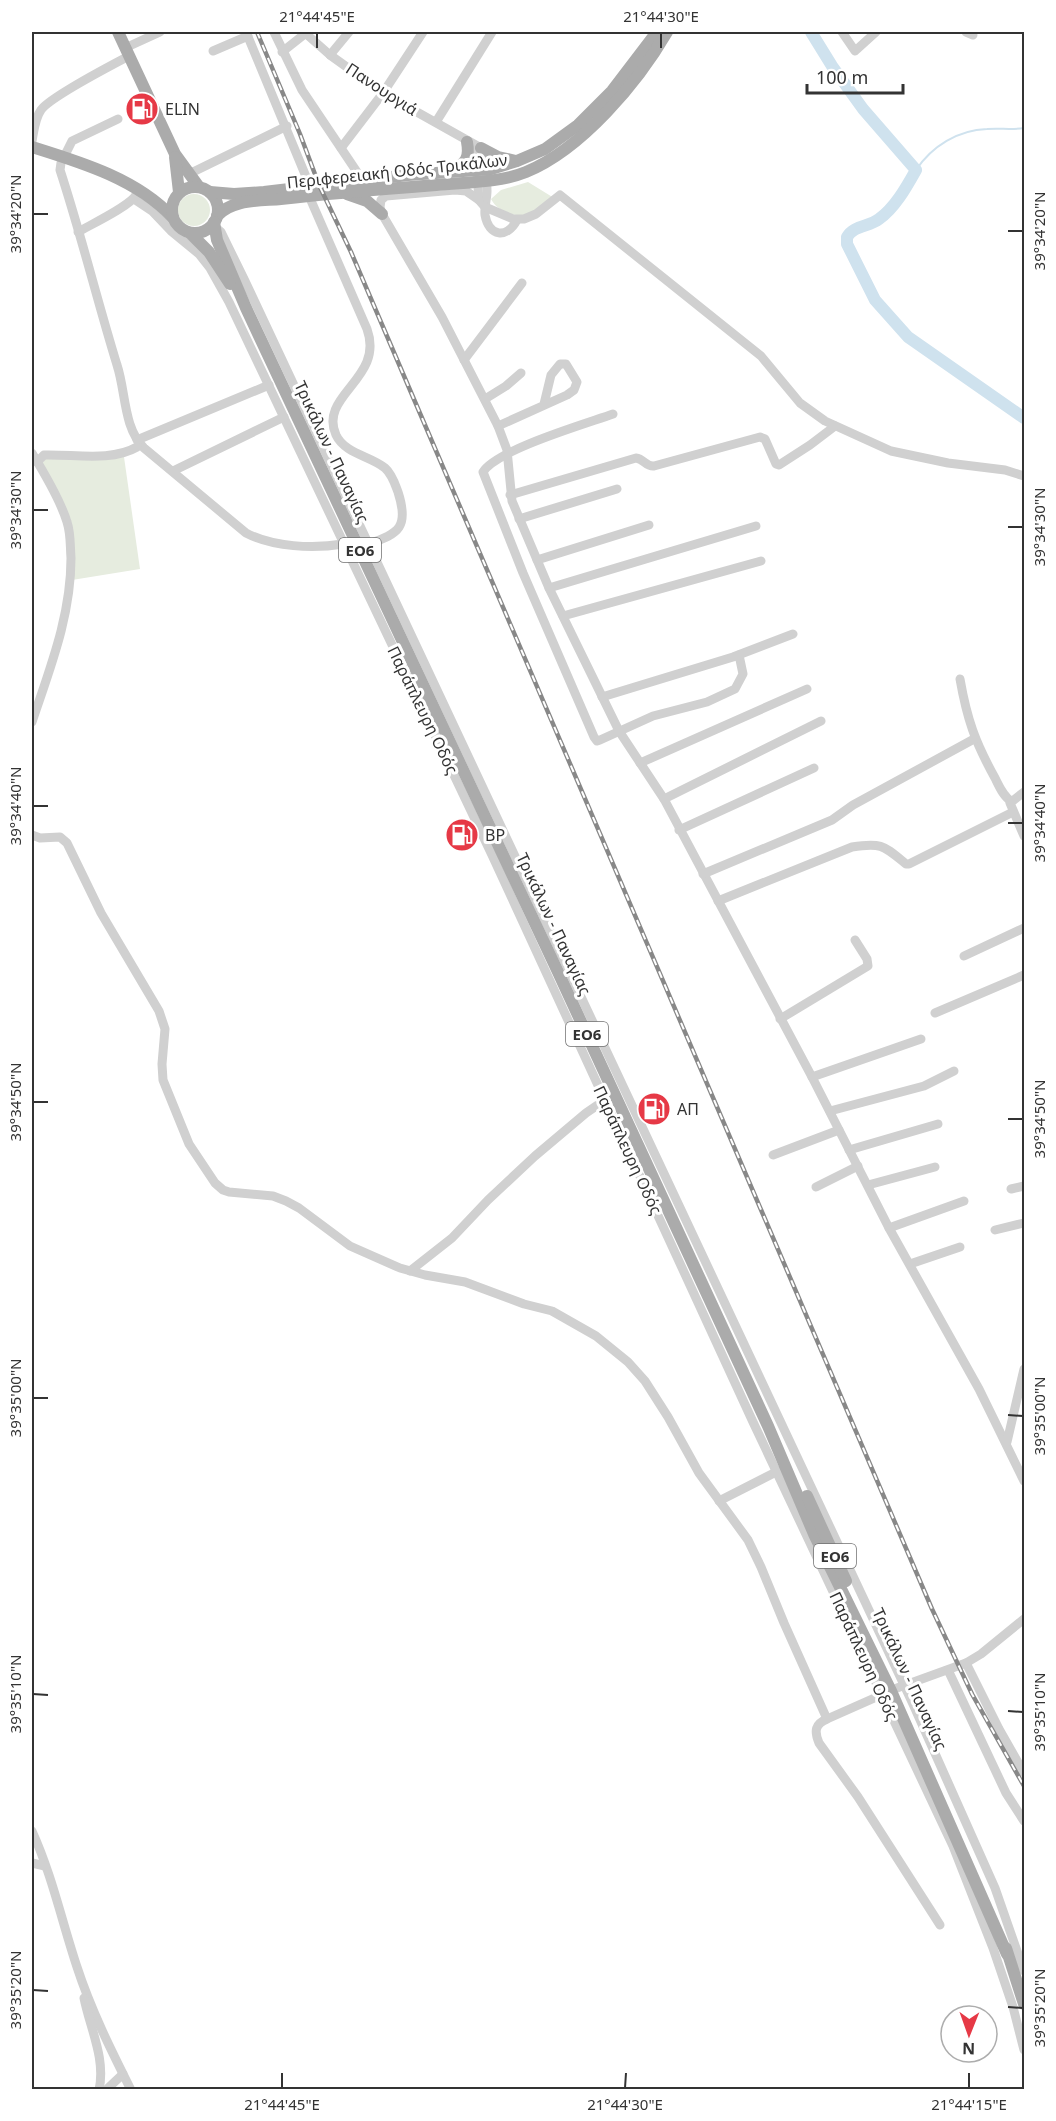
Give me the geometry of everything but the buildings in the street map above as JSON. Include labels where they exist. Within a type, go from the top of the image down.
[{"type":"main road","points":[[118,32],[175,154],[205,189]]},
{"type":"main road","name":"Περιφερειακή Οδός Τρικάλων","points":[[484,185],[517,161],[545,149],[578,125],[612,91],[657,32]]},
{"type":"main road","name":"Περιφερειακή Οδός Τρικάλων","points":[[215,221],[228,207],[236,204],[340,192],[484,185],[531,170],[585,133],[619,98],[656,51],[667,32]]},
{"type":"main road","points":[[451,172],[467,160],[469,152],[466,140]]},
{"type":"main road","name":"ΕΟ6","points":[[32,147],[103,172],[172,217],[179,227],[190,232]]},
{"type":"main road","points":[[481,148],[505,159],[517,161]]},
{"type":"main road","points":[[172,217],[172,204],[177,194],[175,154]]},
{"type":"main road","name":"Περιφερειακή Οδός Τρικάλων","points":[[205,189],[234,194],[264,192],[451,172],[484,185]]},
{"type":"main road","name":"ΕΟ6","points":[[140,195],[168,198],[188,187],[205,189],[217,203],[215,221]]},
{"type":"main road","points":[[340,192],[362,198],[382,214]]},
{"type":"main road","points":[[190,232],[204,231],[215,221]]},
{"type":"main road","name":"Τρικάλων - Παναγίας","points":[[215,221],[217,240],[246,308],[474,792],[498,856],[610,1098],[646,1163],[768,1426],[805,1492],[983,1881],[1024,2004]]},
{"type":"main road","name":"Τρικάλων - Παναγίας","points":[[190,232],[200,241],[213,266],[246,308]]},
{"type":"main road","points":[[468,806],[474,792]]},
{"type":"main road","points":[[610,1098],[629,1098]]},
{"type":"main road","points":[[646,1163],[653,1150]]},
{"type":"street","points":[[32,141],[36,109],[160,32]]},
{"type":"street","points":[[274,32],[302,90],[357,172]]},
{"type":"street","points":[[282,52],[305,32]]},
{"type":"street","name":"Πανουργιά","points":[[305,32],[330,55],[383,93],[481,148]]},
{"type":"street","points":[[330,55],[350,32]]},
{"type":"street","points":[[341,148],[383,93],[423,32]]},
{"type":"street","points":[[436,122],[492,32]]},
{"type":"street","points":[[842,32],[855,51],[876,32]]},
{"type":"street","points":[[213,51],[247,34],[308,179]]},
{"type":"street","points":[[118,119],[75,139],[64,179],[118,366],[137,443],[250,535],[303,546],[343,544]]},
{"type":"street","points":[[189,173],[286,126]]},
{"type":"street","points":[[466,140],[474,154],[484,185],[517,220]]},
{"type":"street","points":[[481,148],[485,218],[489,226],[498,233],[509,231],[517,220],[533,216],[560,195],[756,353],[772,368],[800,403],[835,426],[891,451],[948,463],[1005,470],[1024,476]]},
{"type":"street","points":[[484,185],[466,191],[389,195],[380,202],[382,214],[464,360],[498,426],[507,453],[510,495],[519,519],[549,588],[619,732],[664,799],[830,1111],[889,1228],[938,1312],[1007,1442],[1024,1481]]},
{"type":"street","points":[[78,232],[140,195]]},
{"type":"street","name":"Παράπλευρη Οδός","points":[[140,195],[171,231],[213,266],[468,806],[498,856]]},
{"type":"street","points":[[309,196],[367,329],[372,346],[363,372],[336,408],[333,426],[344,446],[382,465],[388,471],[401,502],[402,522],[397,531],[390,537],[368,544]]},
{"type":"street","name":"Παράπλευρη Οδός","points":[[215,221],[629,1098],[894,1690],[1013,2007],[1024,2050]]},
{"type":"street","points":[[464,360],[522,283]]},
{"type":"street","points":[[498,426],[570,393],[577,385],[576,378],[566,364],[560,364],[551,375],[544,404]]},
{"type":"street","points":[[485,399],[506,386],[520,373]]},
{"type":"street","points":[[32,722],[64,624],[69,601],[71,566],[67,520],[32,453],[119,454],[137,443],[268,385]]},
{"type":"street","points":[[613,414],[507,453],[485,468],[483,475],[595,740],[600,740],[653,716],[707,702],[735,689],[743,674],[739,655]]},
{"type":"street","points":[[173,471],[284,417]]},
{"type":"street","points":[[510,495],[636,458],[649,466],[654,466],[760,438],[765,439],[776,464],[779,465],[835,426]]},
{"type":"street","points":[[519,519],[617,489]]},
{"type":"street","points":[[537,560],[649,525]]},
{"type":"street","points":[[549,588],[756,526]]},
{"type":"street","points":[[543,619],[761,561]]},
{"type":"street","points":[[602,697],[739,655],[793,634]]},
{"type":"street","points":[[960,679],[964,708],[974,739],[1004,793],[1011,801],[1010,805],[1024,836]]},
{"type":"street","points":[[640,763],[807,688]]},
{"type":"street","points":[[664,799],[821,721]]},
{"type":"street","points":[[703,874],[832,820],[853,805],[974,739]]},
{"type":"street","points":[[679,830],[814,768]]},
{"type":"street","points":[[1011,801],[1024,792]]},
{"type":"street","points":[[718,901],[852,847],[866,845],[882,847],[891,850],[906,864],[909,864],[1013,812]]},
{"type":"street","points":[[32,835],[37,838],[57,837],[64,840],[98,908],[154,1001],[165,1029],[161,1070],[164,1084],[187,1140],[215,1183],[222,1190],[229,1192],[273,1196],[286,1201],[360,1252],[410,1271],[465,1282],[524,1304],[552,1311],[596,1336],[638,1372],[668,1417],[699,1473],[739,1526],[761,1567],[827,1719]]},
{"type":"street","points":[[964,956],[1024,928]]},
{"type":"street","points":[[780,1019],[868,966],[867,959],[855,940]]},
{"type":"street","points":[[935,1013],[1024,975]]},
{"type":"street","points":[[812,1077],[921,1039]]},
{"type":"street","points":[[830,1111],[924,1086],[954,1071]]},
{"type":"street","points":[[410,1271],[452,1238],[535,1156],[586,1113],[610,1098]]},
{"type":"street","name":"Παράπλευρη Οδός","points":[[610,1098],[753,1422],[995,1888],[1015,1938],[1024,1971]]},
{"type":"street","points":[[849,1150],[938,1124]]},
{"type":"street","points":[[773,1155],[839,1130]]},
{"type":"street","points":[[816,1187],[858,1166]]},
{"type":"street","points":[[868,1185],[935,1167]]},
{"type":"street","points":[[1011,1189],[1024,1186]]},
{"type":"street","points":[[889,1228],[964,1202]]},
{"type":"street","points":[[995,1230],[1024,1223]]},
{"type":"street","points":[[910,1264],[960,1247]]},
{"type":"street","points":[[1007,1442],[1024,1369]]},
{"type":"street","points":[[719,1501],[778,1471]]},
{"type":"street","points":[[940,1925],[858,1797],[819,1743],[816,1727],[827,1719],[894,1690],[966,1663],[981,1654],[1024,1618]]},
{"type":"street","points":[[966,1663],[1024,1773]]},
{"type":"street","points":[[948,1670],[1006,1793],[1024,1821]]},
{"type":"street","points":[[32,1832],[85,1989],[131,2090]]},
{"type":"street","points":[[32,1856],[39,1848]]},
{"type":"street","points":[[32,1863],[45,1866]]},
{"type":"street","points":[[85,1989],[87,2015],[100,2062],[99,2090]]},
{"type":"street","points":[[106,2090],[123,2074]]},
{"type":"shaded area","points":[[528,182],[554,198],[534,213],[510,214],[499,208],[491,199],[501,190]]},
{"type":"shaded area","points":[[194,194],[206,198],[210,210],[206,222],[194,226],[182,222],[178,210],[182,198]]},
{"type":"shaded area","points":[[124,457],[140,569],[72,580],[73,541],[42,464],[46,458]]},
{"type":"waterway","points":[[811,32],[863,109],[916,170],[900,196],[885,214],[875,222],[854,230],[847,237],[847,244],[875,300],[908,337],[1024,418]]},
{"type":"waterway","points":[[916,170],[922,161],[938,147],[966,132],[1024,128]]},
{"type":"railway","points":[[257,32],[319,185],[351,252],[932,1609],[972,1694],[1024,1786]]},
{"type":"place","name":"ELIN","points":[[142,109]]},
{"type":"place","name":"BP","points":[[462,835]]},
{"type":"place","name":"ΑΠ","points":[[654,1109]]}]
